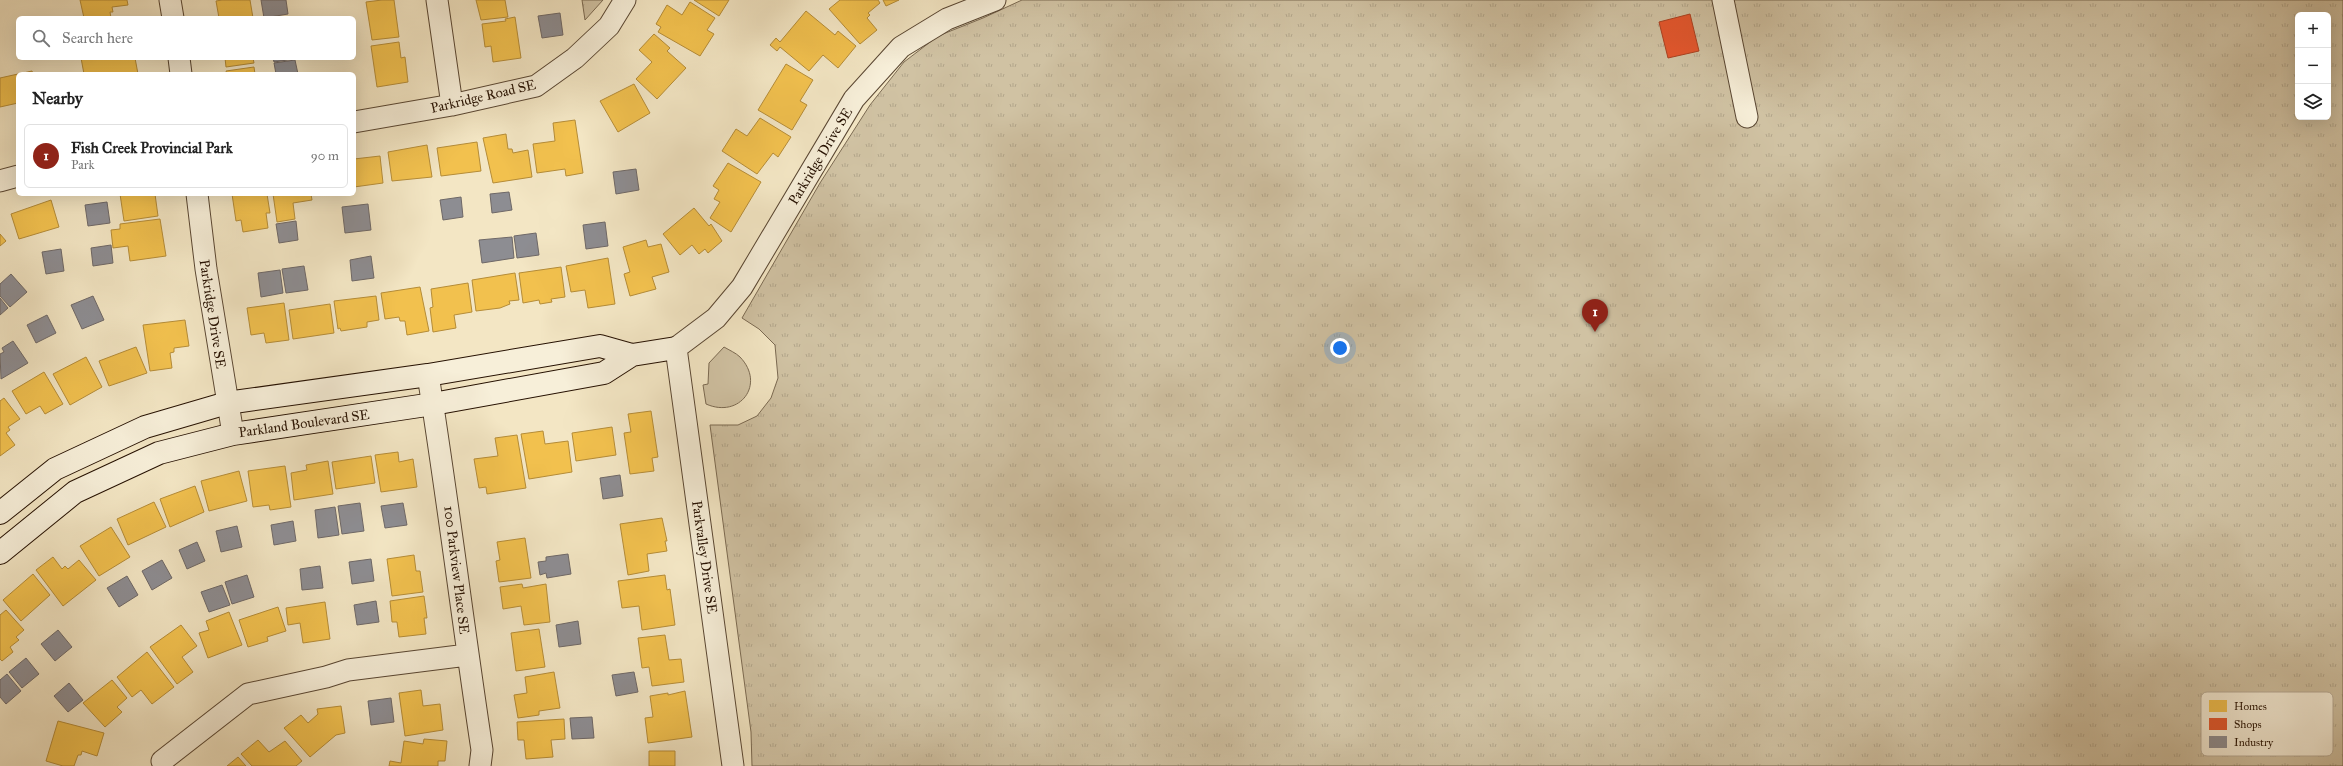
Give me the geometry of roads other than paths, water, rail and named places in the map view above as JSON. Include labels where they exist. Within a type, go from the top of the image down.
[{"type":"street","points":[[170,0],[173,16]]},
{"type":"street","points":[[437,0],[452,105]]},
{"type":"street","name":"Parkridge Road SE","points":[[356,122],[452,105],[536,86],[575,58],[609,26],[625,0]]},
{"type":"street","name":"Parkridge Drive SE","points":[[676,348],[716,318],[742,287],[854,99],[896,52],[947,19],[995,0]]},
{"type":"street","points":[[1723,0],[1747,117]]},
{"type":"street","points":[[179,60],[181,72]]},
{"type":"street","points":[[0,181],[16,177]]},
{"type":"street","name":"Parkridge Drive SE","points":[[197,196],[206,269],[233,434]]},
{"type":"street","name":"Parkland Boulevard SE","points":[[0,513],[55,469],[145,427],[227,403],[428,375],[600,346],[632,355]]},
{"type":"street","name":"Parkland Boulevard SE","points":[[0,552],[75,492],[158,453],[233,434],[432,404],[604,373],[632,355],[676,348]]},
{"type":"street","name":"Parkvalley Drive SE","points":[[676,348],[734,766]]},
{"type":"street","name":"100 Parkview Place SE","points":[[428,375],[453,534],[467,656],[482,750],[480,766]]},
{"type":"street","points":[[162,762],[248,694],[348,670],[467,656]]},
{"type":"place","name":"Fish Creek Provincial Park","points":[[1595,332]]}]
